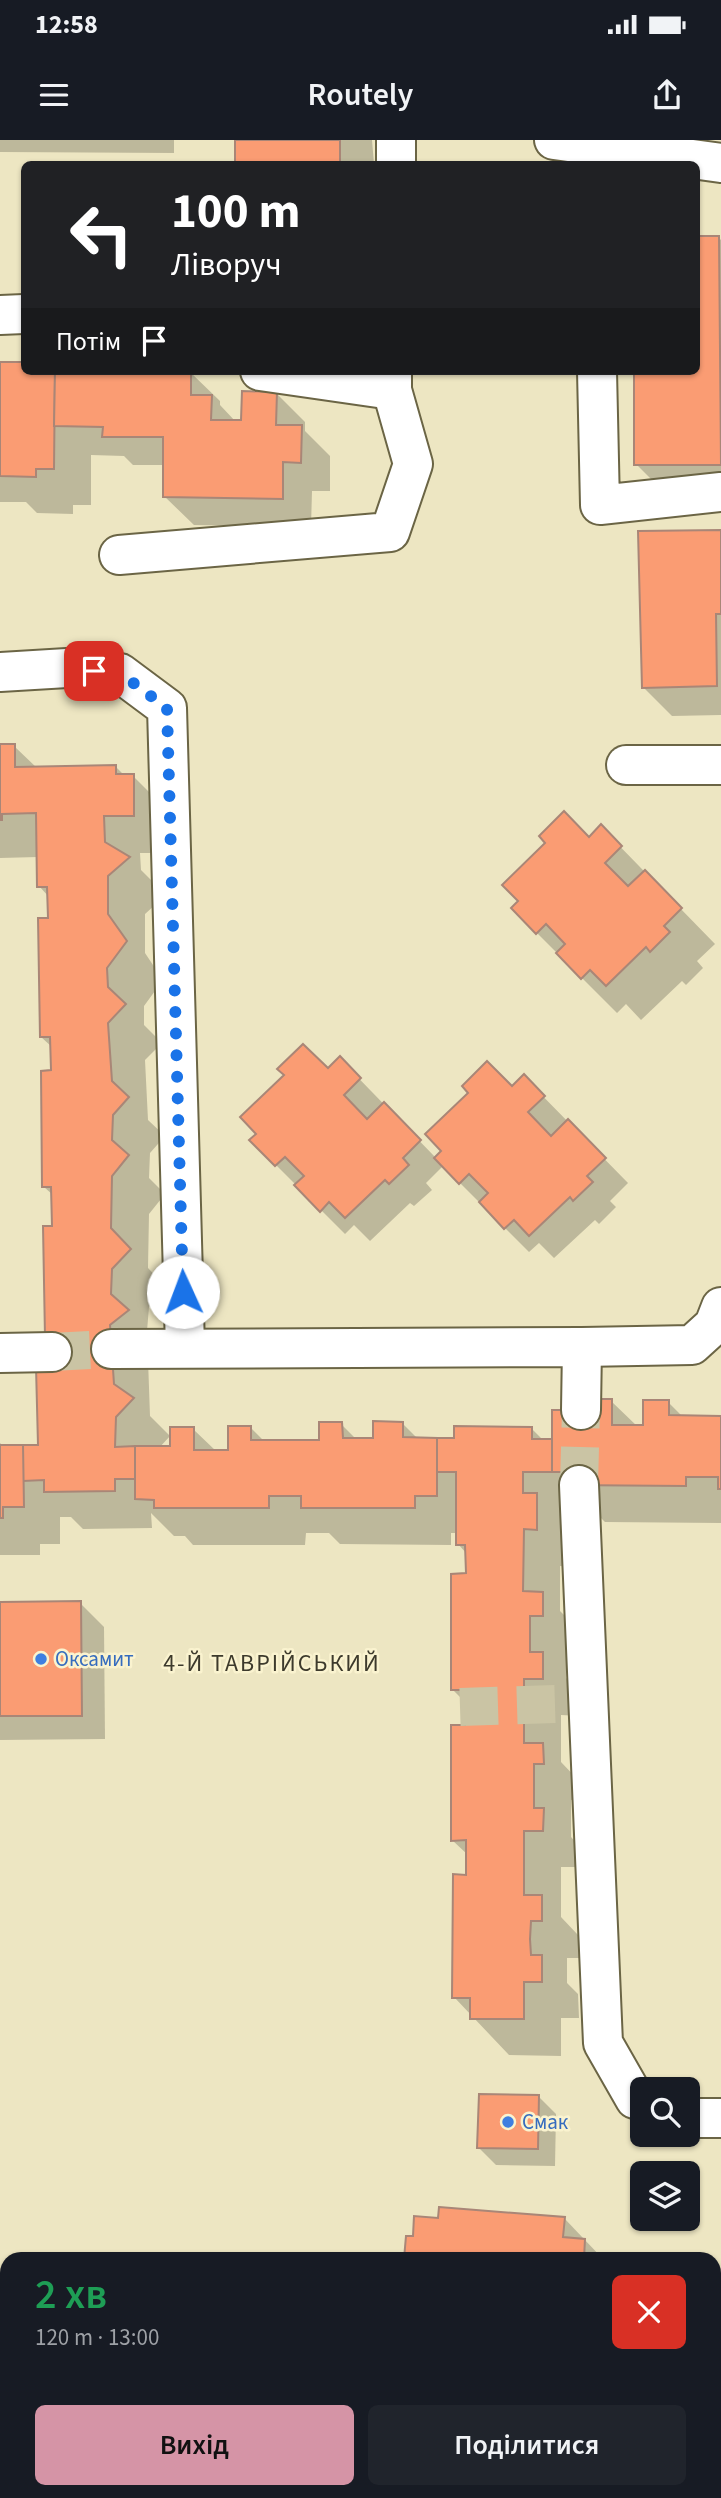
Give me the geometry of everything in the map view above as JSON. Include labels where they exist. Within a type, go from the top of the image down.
[{"type":"lane","points":[[396,140],[396,161]]},
{"type":"lane","points":[[554,140],[592,155],[689,161]]},
{"type":"lane","points":[[700,162],[721,163]]},
{"type":"lane","points":[[0,315],[21,314]]},
{"type":"lane","points":[[119,555],[390,532],[413,464],[392,380],[319,375]]},
{"type":"lane","points":[[597,375],[600,505],[721,492]]},
{"type":"lane","points":[[0,672],[67,668],[120,673],[167,708],[185,1347]]},
{"type":"lane","points":[[626,765],[721,765]]},
{"type":"lane","points":[[111,1349],[692,1345],[715,1325],[721,1307]]},
{"type":"lane","points":[[581,1410],[582,1347]]},
{"type":"lane","points":[[0,1353],[52,1352]]},
{"type":"lane","points":[[579,1485],[603,2043],[630,2090]]},
{"type":"lane","points":[[700,2118],[721,2118]]},
{"type":"building","points":[[235,140],[340,140],[340,161],[235,161]]},
{"type":"building","points":[[700,236],[719,236],[721,465],[634,465],[634,375],[700,375]]},
{"type":"building","points":[[0,362],[21,362],[21,375],[55,375],[54,469],[36,469],[36,477],[0,476]]},
{"type":"building","points":[[55,375],[191,375],[191,395],[212,395],[211,420],[241,420],[242,391],[277,392],[276,425],[302,425],[301,463],[283,462],[283,499],[163,497],[163,437],[102,437],[103,427],[54,426]]},
{"type":"building","points":[[721,530],[721,614],[716,614],[717,686],[642,688],[638,531]]},
{"type":"building","points":[[0,744],[15,744],[15,767],[116,765],[116,774],[134,774],[134,816],[104,816],[105,842],[130,857],[108,876],[108,914],[127,941],[107,968],[108,987],[126,1004],[108,1023],[112,1081],[129,1097],[113,1115],[112,1140],[129,1155],[112,1176],[111,1228],[131,1249],[112,1269],[111,1294],[129,1310],[110,1325],[114,1384],[134,1398],[116,1417],[115,1447],[135,1446],[136,1479],[115,1479],[115,1491],[44,1492],[44,1480],[23,1481],[23,1445],[38,1445],[36,1367],[45,1337],[43,1226],[52,1226],[51,1187],[42,1187],[41,1071],[51,1070],[50,1037],[40,1037],[38,918],[48,918],[47,887],[37,887],[36,813],[2,814],[0,820]]},
{"type":"building","points":[[564,811],[589,837],[601,824],[622,846],[605,863],[628,886],[645,870],[682,908],[664,926],[670,932],[650,952],[646,947],[606,986],[590,970],[581,979],[556,953],[565,944],[546,924],[536,934],[511,908],[518,901],[502,885],[545,843],[539,836]]},
{"type":"building","points":[[303,1044],[328,1068],[340,1056],[361,1078],[344,1095],[367,1119],[384,1102],[421,1140],[403,1158],[409,1165],[389,1184],[385,1180],[345,1218],[329,1202],[320,1212],[294,1185],[304,1176],[285,1157],[275,1166],[249,1140],[256,1134],[240,1117],[284,1075],[277,1069]]},
{"type":"building","points":[[487,1061],[512,1086],[524,1074],[545,1096],[528,1112],[551,1136],[568,1119],[606,1158],[587,1176],[593,1182],[573,1201],[570,1197],[529,1236],[514,1220],[504,1229],[479,1202],[488,1193],[469,1174],[459,1184],[434,1158],[441,1151],[425,1134],[468,1093],[462,1086]]},
{"type":"building","points":[[588,1399],[612,1399],[612,1425],[643,1425],[643,1400],[669,1400],[669,1415],[721,1416],[721,1489],[718,1489],[718,1477],[686,1477],[686,1486],[565,1485],[566,1472],[552,1472],[552,1410],[588,1410]]},
{"type":"building","points":[[373,1421],[403,1422],[403,1437],[437,1438],[437,1496],[415,1496],[415,1508],[301,1508],[301,1496],[269,1496],[269,1508],[154,1508],[154,1500],[135,1499],[135,1446],[170,1446],[170,1427],[194,1427],[194,1450],[228,1450],[228,1426],[251,1426],[251,1440],[319,1440],[319,1422],[342,1422],[343,1438],[373,1438]]},
{"type":"building","points":[[454,1426],[532,1427],[532,1439],[552,1439],[552,1472],[523,1472],[523,1493],[537,1493],[537,1530],[524,1529],[523,1591],[543,1592],[543,1616],[530,1616],[530,1652],[543,1652],[543,1679],[524,1679],[524,1743],[543,1743],[544,1764],[534,1764],[534,1808],[544,1808],[543,1831],[524,1831],[524,1895],[542,1895],[542,1921],[531,1921],[530,1939],[531,1955],[542,1955],[542,1982],[524,1982],[524,2019],[470,2019],[470,1998],[452,1998],[453,1874],[466,1875],[466,1840],[451,1841],[451,1725],[465,1725],[465,1690],[451,1690],[451,1574],[466,1573],[465,1545],[456,1545],[456,1472],[437,1472],[437,1438],[454,1438]]},
{"type":"building","points":[[0,1445],[23,1445],[24,1507],[3,1507],[3,1518],[0,1518]]},
{"type":"building","name":"Оксамит","points":[[81,1601],[82,1716],[0,1716],[0,1602]]},
{"type":"building","name":"Смак","points":[[479,2094],[539,2095],[538,2149],[477,2148]]},
{"type":"building","points":[[439,2207],[565,2217],[563,2237],[585,2239],[584,2252],[405,2252],[406,2236],[413,2236],[414,2216],[438,2218]]},
{"type":"tunnel","points":[[52,1352],[111,1349]]},
{"type":"tunnel","points":[[579,1485],[581,1410]]},
{"type":"tunnel","points":[[460,1707],[589,1703]]},
{"type":"place","name":"Оксамит","points":[[41,1659]]},
{"type":"place","name":"Смак","points":[[508,2122]]},
{"type":"district","name":"4-Й ТАВРІЙСЬКИЙ","points":[[272,1663]]},
{"type":"route","points":[[94,671],[120,673],[167,708],[183,1292]]}]
